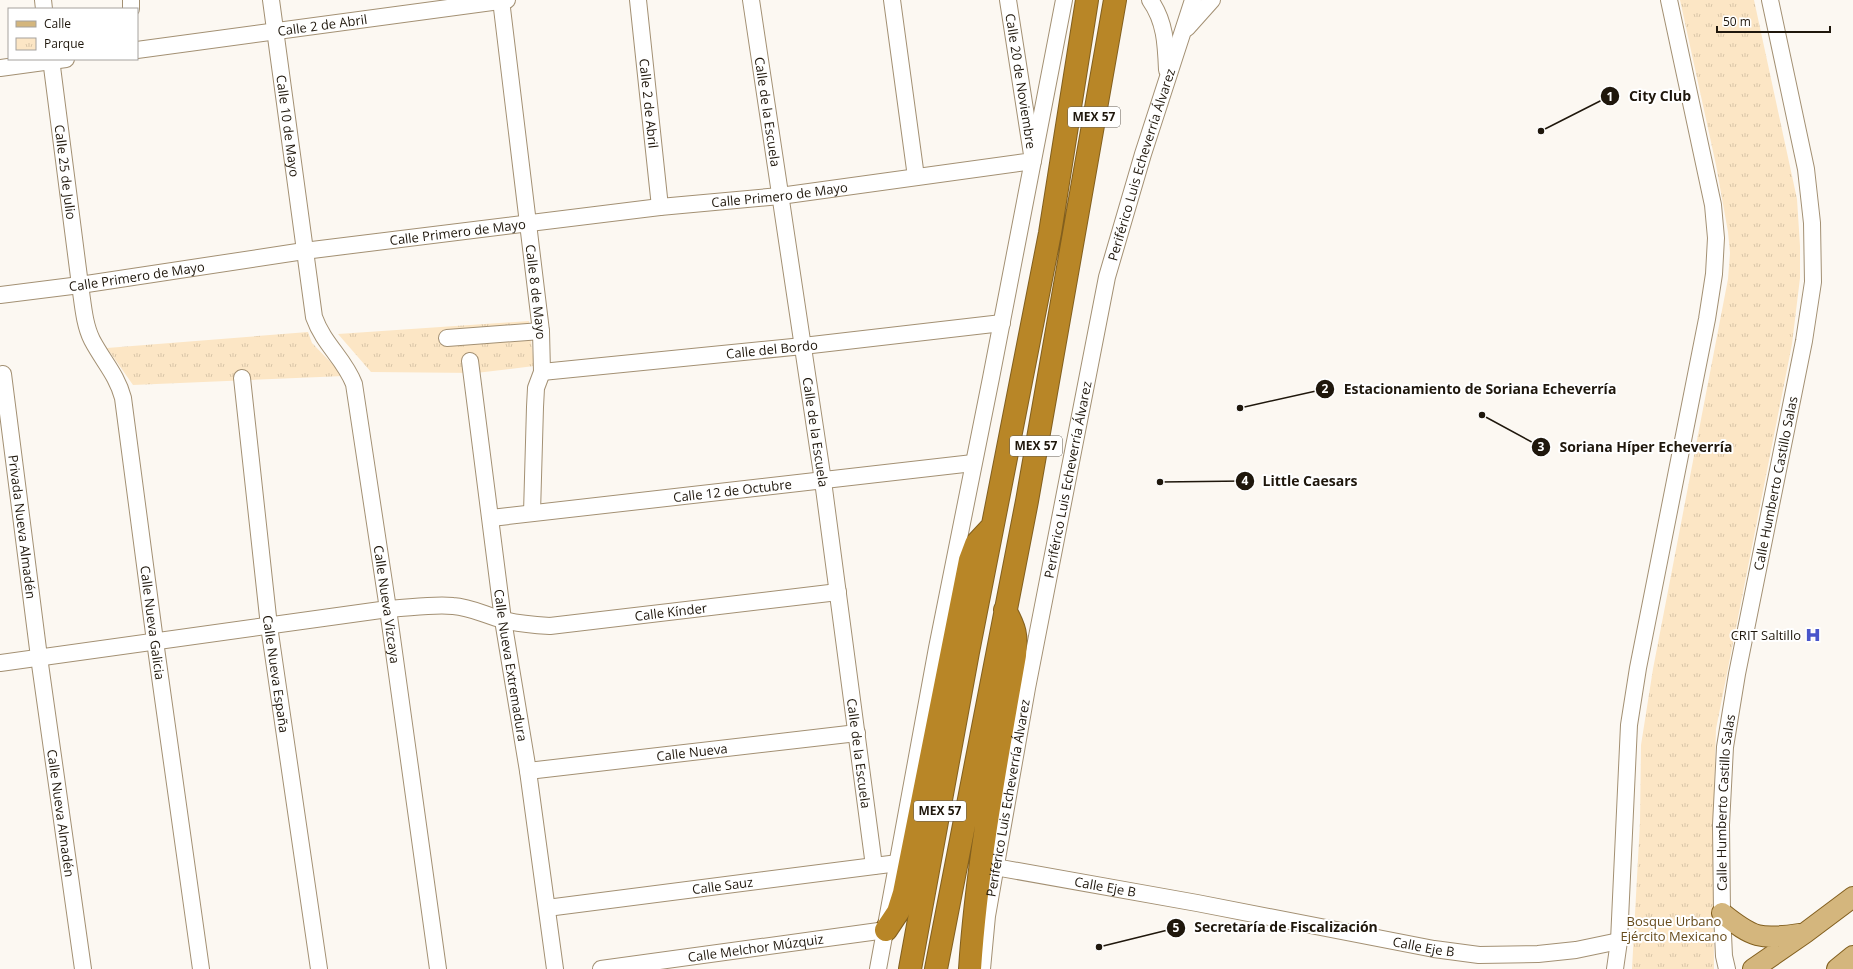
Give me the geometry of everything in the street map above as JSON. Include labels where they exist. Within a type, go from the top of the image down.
[{"type":"highway","name":"MEX 57","points":[[910,969],[968,652],[1050,233],[1087,0]]},
{"type":"highway","name":"MEX 57","points":[[936,969],[1027,501],[1115,0]]},
{"type":"highway","points":[[886,930],[898,912],[903,898],[970,560],[976,544],[993,527]]},
{"type":"highway","points":[[970,969],[972,936],[990,799],[1015,655],[1015,629],[1005,610]]},
{"type":"main road","points":[[1753,969],[1853,897]]},
{"type":"main road","points":[[1722,913],[1741,928],[1760,936],[1772,938],[1805,933]]},
{"type":"main road","points":[[1837,969],[1853,956]]},
{"type":"street","name":"Calle 10 de Mayo","points":[[271,0],[304,251]]},
{"type":"street","name":"Calle 2 de Abril","points":[[138,50],[503,0]]},
{"type":"street","name":"Calle 8 de Mayo","points":[[503,0],[541,331],[542,372],[536,388],[532,513]]},
{"type":"street","name":"Calle 2 de Abril","points":[[638,0],[660,207]]},
{"type":"street","name":"Calle de la Escuela","points":[[751,0],[823,481],[874,866]]},
{"type":"street","points":[[892,0],[916,177]]},
{"type":"street","name":"Calle 20 de Noviembre","points":[[1008,0],[1033,161]]},
{"type":"street","points":[[878,969],[937,648],[1002,323],[1064,0]]},
{"type":"street","points":[[1056,46],[1074,11],[1087,0]]},
{"type":"street","points":[[1150,0],[1162,21],[1168,79]]},
{"type":"street","name":"Periférico Luis Echeverría Álvarez","points":[[982,969],[987,916],[1027,688],[1107,277],[1141,162],[1184,32],[1193,0]]},
{"type":"street","points":[[1184,32],[1212,0]]},
{"type":"street","points":[[1616,969],[1629,725],[1638,668],[1707,319],[1714,274],[1716,238],[1713,205],[1669,0]]},
{"type":"street","name":"Calle Humberto Castillo Salas","points":[[1727,969],[1724,956],[1722,913],[1721,824],[1725,748],[1737,674],[1804,340],[1813,282],[1812,223],[1806,169],[1770,0]]},
{"type":"street","points":[[0,68],[56,60]]},
{"type":"street","name":"Calle 25 de Julio","points":[[56,60],[80,285]]},
{"type":"street","name":"Calle Primero de Mayo","points":[[0,295],[80,285],[304,251],[660,207],[780,196],[1033,161]]},
{"type":"street","name":"Calle Nueva Vizcaya","points":[[304,251],[314,317],[318,329],[350,372],[354,384],[388,610],[438,969]]},
{"type":"street","name":"Calle Nueva Galicia","points":[[80,285],[89,332],[93,342],[114,374],[123,398],[200,969]]},
{"type":"street","name":"Calle del Bordo","points":[[542,372],[803,346],[1002,323]]},
{"type":"street","points":[[447,338],[541,331]]},
{"type":"street","name":"Calle Nueva Extremadura","points":[[470,361],[503,620],[528,771],[555,969]]},
{"type":"street","name":"Privada Nueva Almadén","points":[[3,374],[39,657]]},
{"type":"street","name":"Calle Nueva España","points":[[242,378],[269,626],[319,969]]},
{"type":"street","name":"Calle 12 de Octubre","points":[[491,518],[973,463]]},
{"type":"street","name":"Calle Kínder","points":[[0,663],[388,610],[438,605],[455,606],[503,620],[527,625],[550,626],[838,592]]},
{"type":"street","name":"Calle Nueva Almadén","points":[[39,657],[83,969]]},
{"type":"street","name":"Calle Nueva","points":[[528,771],[857,733]]},
{"type":"street","name":"Calle Sauz","points":[[547,908],[898,863]]},
{"type":"street","name":"Calle Eje B","points":[[995,867],[1197,903],[1434,949],[1479,955],[1538,954],[1576,950],[1618,941]]},
{"type":"street","name":"Calle Melchor Múzquiz","points":[[601,969],[886,930]]},
{"type":"green space","name":"Bosque Urbano Ejército Mexicano","points":[[1680,0],[1754,0],[1797,199],[1800,246],[1800,278],[1792,344],[1716,729],[1713,830],[1714,969],[1632,969],[1640,822],[1641,745],[1653,669],[1728,279],[1730,253],[1728,232],[1716,165]]},
{"type":"green space","points":[[529,321],[534,366],[476,373],[371,372],[338,334]]},
{"type":"green space","points":[[308,332],[312,343],[344,376],[133,385],[107,348]]},
{"type":"place","name":"City Club","points":[[1541,131]]},
{"type":"place","name":"Estacionamiento de Soriana Echeverría","points":[[1240,408]]},
{"type":"place","name":"Soriana Híper Echeverría","points":[[1482,415]]},
{"type":"place","name":"Little Caesars","points":[[1160,482]]},
{"type":"place","name":"CRIT Saltillo","points":[[1813,635]]},
{"type":"place","name":"Secretaría de Fiscalización","points":[[1099,947]]}]
